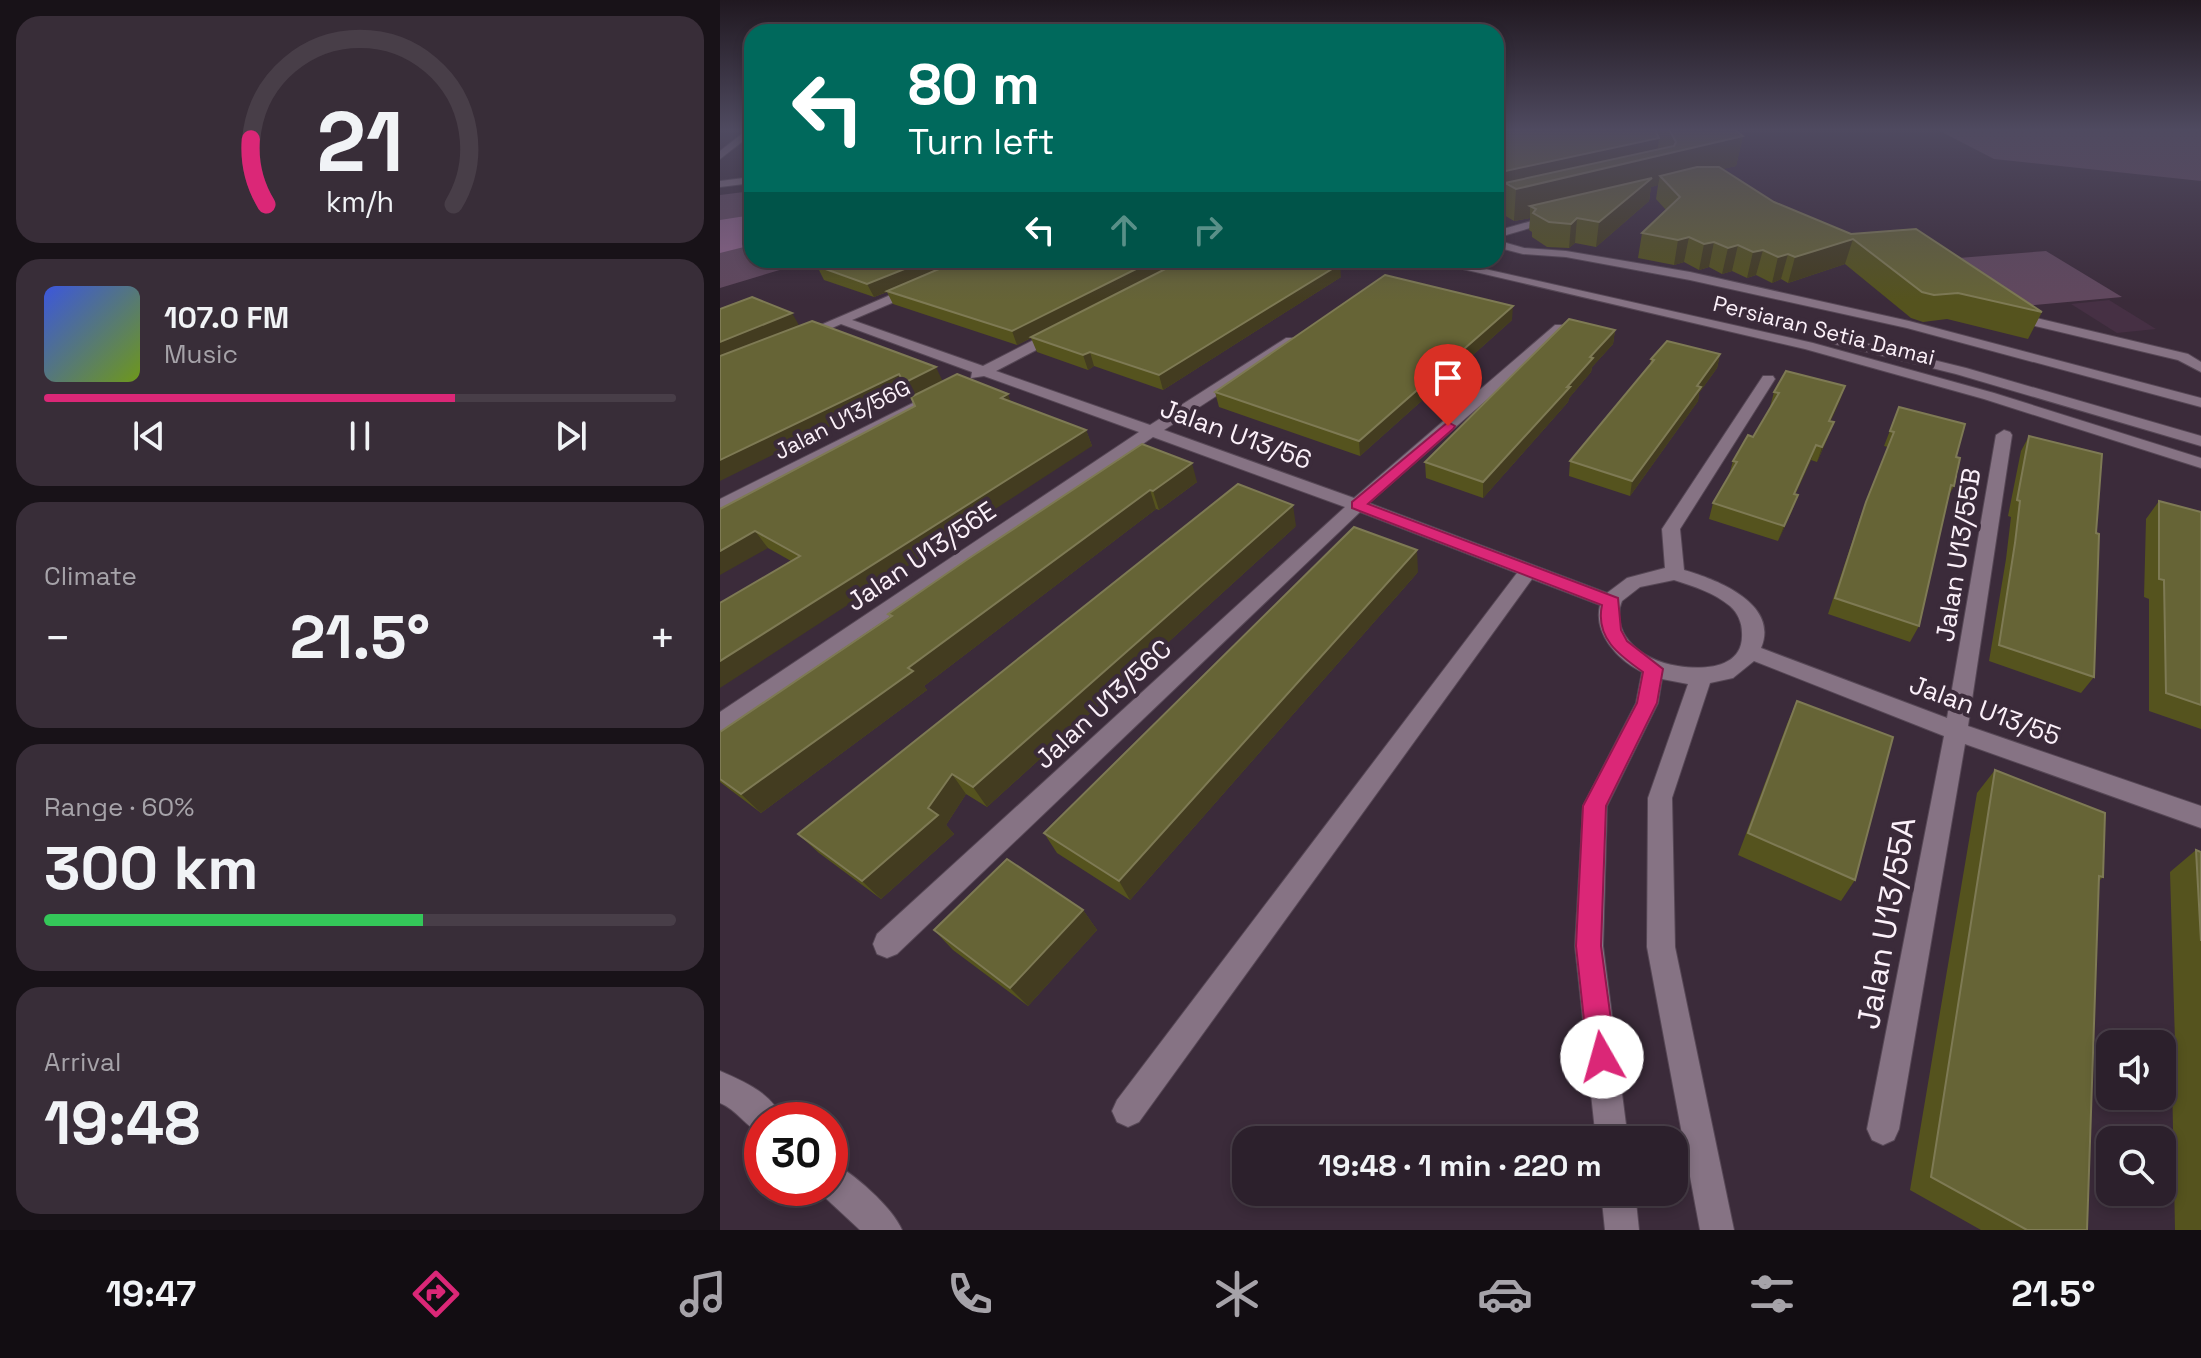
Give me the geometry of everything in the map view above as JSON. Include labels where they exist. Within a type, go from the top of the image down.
[{"type":"street","points":[[720,192],[744,189]]},
{"type":"street","points":[[1504,209],[1542,200]]},
{"type":"street","points":[[1504,232],[1572,213]]},
{"type":"street","points":[[1504,245],[1523,251],[1566,254],[1690,276],[1909,325],[2065,384],[2103,394],[2201,403]]},
{"type":"street","name":"Persiaran Setia Damai","points":[[1465,268],[1808,346],[1989,396],[2201,463]]},
{"type":"street","name":"Persiaran Setia Damai","points":[[1504,268],[1822,337],[2065,384],[2103,394],[2201,441]]},
{"type":"street","points":[[787,341],[926,284]]},
{"type":"street","points":[[1998,310],[2017,318],[2183,357],[2201,368]]},
{"type":"street","name":"Jalan U13/56","points":[[841,320],[1357,505],[1611,602]]},
{"type":"street","name":"Jalan U13/56C","points":[[887,944],[1357,505],[1560,328]]},
{"type":"street","name":"Jalan U13/56G","points":[[720,506],[1065,329]]},
{"type":"street","name":"Jalan U13/56E","points":[[720,724],[1299,335]]},
{"type":"street","points":[[1675,574],[1671,529],[1768,379]]},
{"type":"street","name":"Jalan U13/55B","points":[[1956,731],[2004,435]]},
{"type":"street","points":[[1128,1111],[1529,570]]},
{"type":"street","points":[[1675,574],[1698,578],[1721,587],[1739,601],[1751,617],[1756,635],[1751,652],[1740,665],[1701,678],[1677,676],[1653,669],[1620,645],[1611,631],[1611,602],[1621,589],[1635,580],[1675,574]]},
{"type":"street","name":"Jalan U13/55","points":[[1751,652],[1956,731],[2201,817]]},
{"type":"street","points":[[1610,1126],[1589,946],[1595,806],[1647,703],[1653,669]]},
{"type":"street","points":[[1701,678],[1660,798],[1661,947],[1717,1230]]},
{"type":"street","name":"Jalan U13/55A","points":[[1883,1129],[1956,731]]},
{"type":"street","points":[[720,1087],[748,1102]]},
{"type":"street","points":[[848,1196],[885,1230]]},
{"type":"street","points":[[1619,1206],[1622,1230]]},
{"type":"shaded area","points":[[744,192],[744,268],[786,268],[720,288],[720,195]]},
{"type":"shaded area","points":[[744,216],[744,247],[720,253],[720,220]]},
{"type":"shaded area","points":[[2046,251],[2122,297],[2014,307],[1946,259]]},
{"type":"shaded area","points":[[2109,300],[2156,329],[2117,333],[2071,304]]},
{"type":"building","points":[[1615,186],[1642,186],[1599,222],[1577,218],[1571,224],[1549,222],[1533,213],[1536,209],[1530,206]]},
{"type":"building","points":[[1670,186],[1749,186],[1774,202],[1851,234],[1916,229],[2042,312],[1958,293],[1934,295],[1922,292],[1853,239],[1795,257],[1788,254],[1778,257],[1738,245],[1728,248],[1714,242],[1704,244],[1689,237],[1678,240],[1642,233],[1680,197]]},
{"type":"building","points":[[823,268],[907,268],[867,284]]},
{"type":"building","points":[[941,268],[1138,268],[1012,331],[887,291]]},
{"type":"building","points":[[1167,268],[1333,268],[1159,375],[1090,352],[1083,355],[1031,337]]},
{"type":"building","points":[[1385,275],[1513,306],[1359,441],[1215,392]]},
{"type":"building","points":[[752,297],[792,313],[720,342],[720,309]]},
{"type":"building","points":[[1569,319],[1615,330],[1567,387],[1570,387],[1483,482],[1425,462]]},
{"type":"building","points":[[812,321],[936,367],[904,383],[899,374],[720,460],[720,356]]},
{"type":"building","points":[[1667,341],[1720,354],[1697,386],[1701,387],[1632,481],[1570,461],[1654,360],[1651,359]]},
{"type":"building","points":[[1786,371],[1845,386],[1829,421],[1834,422],[1822,447],[1816,445],[1794,494],[1798,495],[1784,526],[1713,503],[1737,462],[1733,461],[1748,435],[1753,437],[1779,393],[1774,392]]},
{"type":"building","points":[[957,374],[1008,394],[1001,398],[1086,430],[720,661],[720,603],[800,556],[755,531],[720,551],[720,509],[915,406],[911,397]]},
{"type":"building","points":[[1899,407],[1965,424],[1956,457],[1960,458],[1954,486],[1951,485],[1919,626],[1835,598],[1866,502],[1894,432],[1890,431]]},
{"type":"building","points":[[2029,436],[2102,454],[2096,533],[2099,534],[2094,677],[1999,645],[2015,543],[2020,501],[2017,500]]},
{"type":"building","points":[[1142,444],[1192,463],[1153,491],[1150,490],[908,668],[913,671],[741,794],[720,779],[720,732],[892,616],[888,614],[968,559]]},
{"type":"building","points":[[1238,484],[1293,505],[973,787],[952,774],[928,808],[938,815],[862,881],[798,834]]},
{"type":"building","points":[[2159,501],[2201,512],[2201,705],[2166,693],[2164,580],[2159,579]]},
{"type":"building","points":[[1354,527],[1417,550],[1119,881],[1044,833]]},
{"type":"building","points":[[1797,701],[1893,737],[1855,880],[1748,833]]},
{"type":"building","points":[[1995,770],[2105,813],[2103,877],[2099,876],[2087,1230],[2027,1230],[1931,1177]]},
{"type":"building","points":[[2196,850],[2201,852],[2201,941]]},
{"type":"building","points":[[1007,859],[1083,910],[1010,988],[934,930]]},
{"type":"route","points":[[1448,426],[1357,505],[1611,602],[1611,631],[1634,658],[1653,669],[1647,703],[1595,806],[1589,946],[1602,1057]]}]
